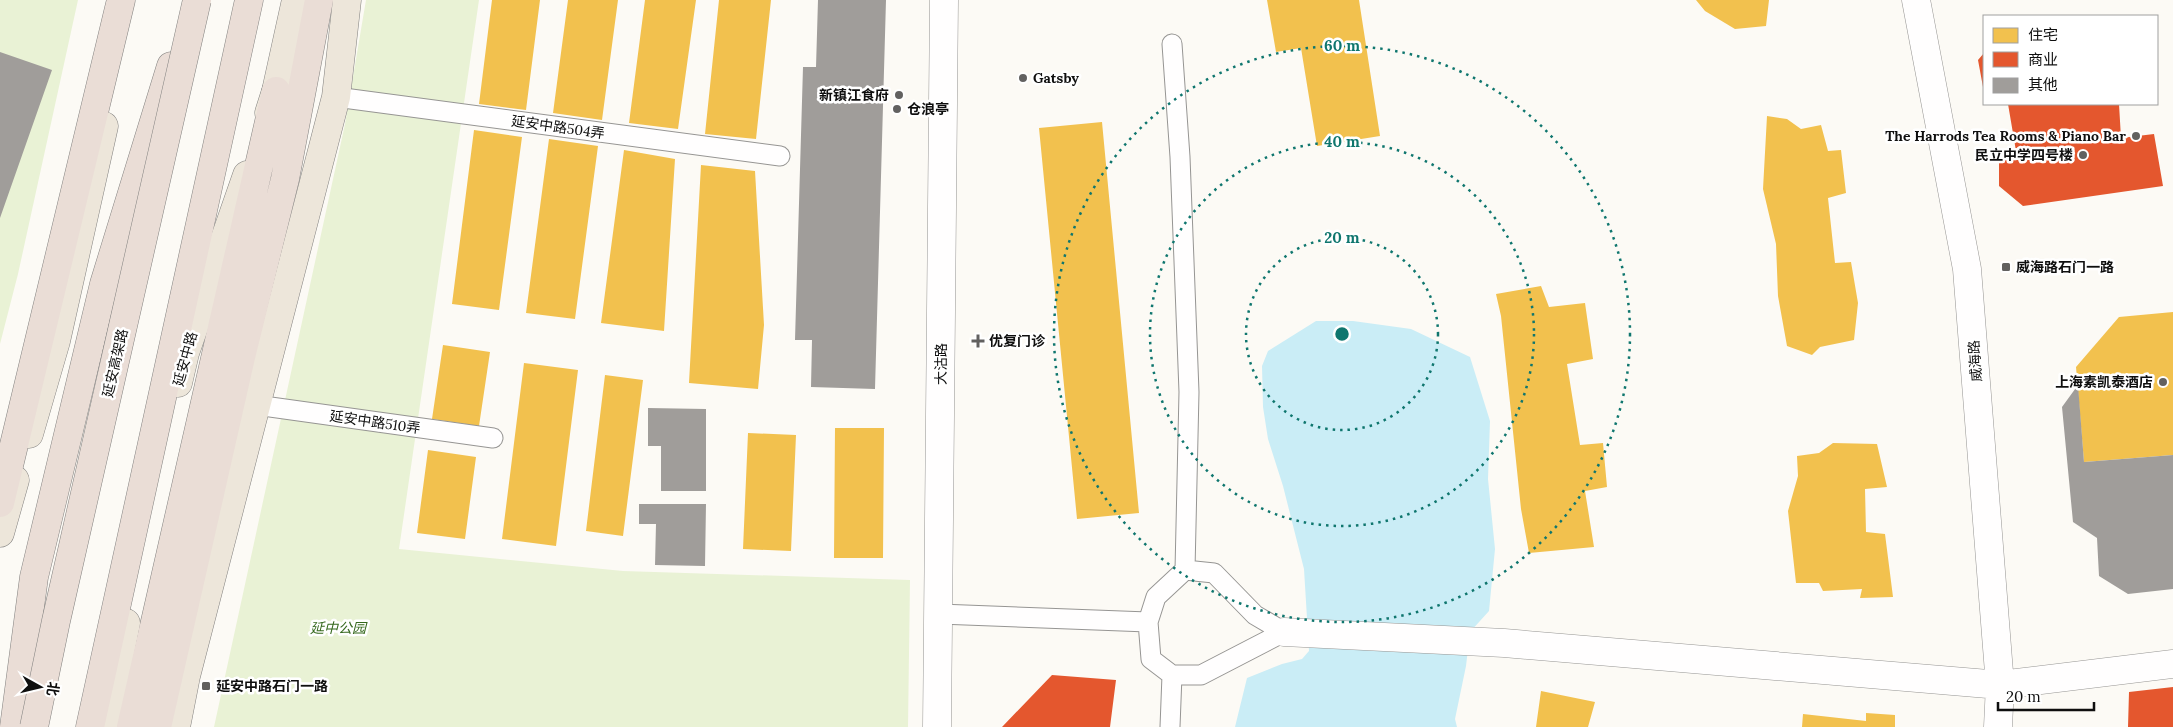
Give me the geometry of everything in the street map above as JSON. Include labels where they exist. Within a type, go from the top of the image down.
[{"type":"highway","points":[[0,503],[112,30],[121,0]]},
{"type":"highway","points":[[14,727],[34,577],[104,284],[191,0]]},
{"type":"highway","name":"延安高架路","points":[[34,727],[58,611],[199,0]]},
{"type":"highway","points":[[90,727],[249,0]]},
{"type":"highway","points":[[157,727],[232,395],[285,179],[318,0]]},
{"type":"highway","points":[[131,727],[276,91]]},
{"type":"main road","points":[[0,533],[56,341],[132,0]]},
{"type":"main road","points":[[22,727],[130,325],[199,0]]},
{"type":"main road","name":"延安中路","points":[[105,727],[185,353],[276,91],[296,0]]},
{"type":"main road","points":[[176,727],[186,676],[336,98],[347,0]]},
{"type":"street","name":"大沽路","points":[[937,727],[944,0]]},
{"type":"street","name":"威海路","points":[[1916,0],[1967,269],[2000,685],[1998,727]]},
{"type":"street","points":[[1289,631],[1504,643],[2000,685],[2173,664]]},
{"type":"lane","points":[[1172,44],[1180,157],[1189,392],[1185,570],[1156,597],[1148,622],[1151,659],[1172,675],[1201,676],[1289,631]]},
{"type":"lane","name":"延安中路504弄","points":[[336,98],[780,156]]},
{"type":"lane","name":"延安中路510弄","points":[[256,405],[493,438]]},
{"type":"lane","points":[[1185,570],[1214,573],[1255,615],[1289,631]]},
{"type":"lane","points":[[939,614],[1148,622]]},
{"type":"lane","points":[[1170,727],[1172,675]]},
{"type":"green space","points":[[0,0],[78,0],[18,274],[0,344]]},
{"type":"green space","name":"延中公园","points":[[366,0],[479,0],[399,549],[623,571],[910,580],[908,727],[214,727],[345,124]]},
{"type":"water","points":[[1316,321],[1353,321],[1411,329],[1470,357],[1490,421],[1488,479],[1495,549],[1489,611],[1470,632],[1466,666],[1455,719],[1457,727],[1235,727],[1247,678],[1282,664],[1302,659],[1309,651],[1304,569],[1283,486],[1268,439],[1263,407],[1262,366],[1268,351]]},
{"type":"building: 住宅","points":[[492,0],[540,0],[526,110],[479,104]]},
{"type":"building: 住宅","points":[[568,0],[618,0],[602,120],[553,113]]},
{"type":"building: 住宅","points":[[645,0],[696,0],[678,129],[629,123]]},
{"type":"building: 住宅","points":[[719,0],[771,0],[756,139],[705,134]]},
{"type":"building: 住宅","points":[[1267,0],[1359,0],[1380,136],[1317,146],[1301,48],[1276,52]]},
{"type":"building: 住宅","points":[[1696,0],[1769,0],[1766,26],[1735,29],[1705,11]]},
{"type":"building: 住宅","points":[[1767,116],[1787,119],[1801,129],[1821,125],[1828,151],[1841,150],[1846,193],[1828,198],[1835,263],[1851,262],[1858,303],[1854,340],[1820,347],[1812,355],[1787,346],[1778,296],[1776,244],[1763,189]]},
{"type":"building: 住宅","points":[[1102,122],[1139,513],[1077,519],[1039,128]]},
{"type":"building: 住宅","points":[[474,130],[522,137],[499,310],[452,304]]},
{"type":"building: 住宅","points":[[549,139],[598,146],[575,319],[526,313]]},
{"type":"building: 住宅","points":[[624,150],[675,159],[664,331],[601,323]]},
{"type":"building: 住宅","points":[[701,165],[755,171],[764,325],[758,389],[689,383]]},
{"type":"building: 住宅","points":[[1541,286],[1549,307],[1585,303],[1593,359],[1567,364],[1580,445],[1603,443],[1607,487],[1585,491],[1594,547],[1529,553],[1521,509],[1501,316],[1496,294]]},
{"type":"building: 住宅","points":[[2173,312],[2173,455],[2084,462],[2076,367],[2119,317]]},
{"type":"building: 住宅","points":[[443,345],[490,352],[479,426],[432,419]]},
{"type":"building: 住宅","points":[[524,363],[578,370],[556,546],[502,539]]},
{"type":"building: 住宅","points":[[605,375],[643,380],[623,536],[586,531]]},
{"type":"building: 住宅","points":[[835,428],[884,428],[883,558],[834,558]]},
{"type":"building: 住宅","points":[[748,433],[796,435],[791,551],[743,549]]},
{"type":"building: 住宅","points":[[1833,443],[1877,444],[1887,487],[1865,489],[1866,532],[1885,534],[1893,597],[1860,598],[1862,589],[1823,591],[1819,583],[1796,583],[1788,511],[1798,476],[1797,456],[1819,453]]},
{"type":"building: 住宅","points":[[428,450],[476,457],[465,539],[417,533]]},
{"type":"building: 住宅","points":[[1541,691],[1595,702],[1588,727],[1536,727]]},
{"type":"building: 住宅","points":[[1866,713],[1895,715],[1895,727],[1802,727],[1803,714],[1866,721]]},
{"type":"building: 商业","points":[[1983,54],[1983,87],[1978,60]]},
{"type":"building: 商业","name":"民立中学四号楼","points":[[2008,105],[2119,105],[2121,138],[2154,134],[2163,186],[2023,206],[1999,186],[1999,160],[2016,151]]},
{"type":"building: 商业","points":[[1052,675],[1116,680],[1110,727],[1002,727]]},
{"type":"building: 商业","points":[[2173,687],[2173,727],[2128,727],[2129,692]]},
{"type":"building: 其他","points":[[818,0],[886,0],[875,389],[811,387],[812,340],[795,340],[803,67],[816,67]]},
{"type":"building: 其他","points":[[0,52],[52,70],[0,218]]},
{"type":"building: 其他","points":[[2078,385],[2084,462],[2173,455],[2173,589],[2128,594],[2099,576],[2097,538],[2073,522],[2062,407]]},
{"type":"building: 其他","points":[[648,408],[706,409],[706,491],[661,491],[661,446],[648,446]]},
{"type":"building: 其他","points":[[639,504],[706,504],[705,566],[655,565],[656,524],[639,524]]},
{"type":"place","name":"Gatsby","points":[[1023,78]]},
{"type":"place","name":"新镇江食府","points":[[899,95]]},
{"type":"place","name":"仓浪亭","points":[[897,109]]},
{"type":"place","name":"The Harrods Tea Rooms & Piano Bar","points":[[2136,136]]},
{"type":"place","name":"民立中学四号楼","points":[[2083,155]]},
{"type":"place","name":"威海路石门一路","points":[[2006,267]]},
{"type":"place","name":"优复门诊","points":[[978,341]]},
{"type":"place","name":"上海素凯泰酒店","points":[[2163,382]]},
{"type":"place","name":"延安中路石门一路","points":[[206,686]]}]
